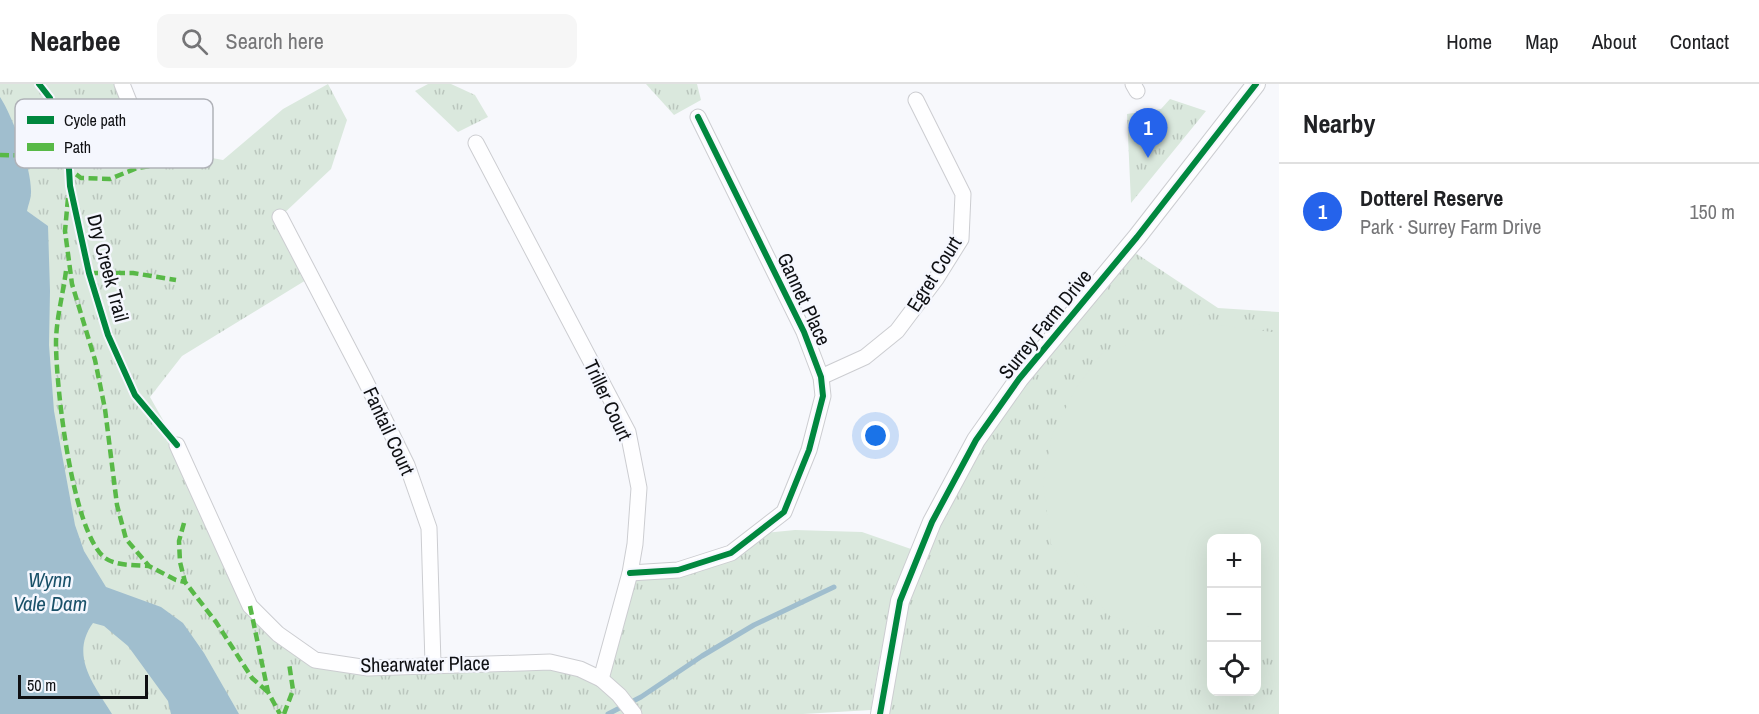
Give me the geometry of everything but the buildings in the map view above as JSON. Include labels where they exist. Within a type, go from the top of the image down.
[{"type":"street","points":[[122,84],[128,99]]},
{"type":"street","name":"Surrey Farm Drive","points":[[880,714],[900,601],[932,522],[976,440],[1019,380],[1137,237],[1256,84]]},
{"type":"street","name":"Egret Court","points":[[821,377],[865,357],[897,331],[936,279],[961,239],[963,194],[916,100]]},
{"type":"street","name":"Gannet Place","points":[[630,573],[678,570],[731,553],[784,512],[810,450],[823,396],[821,377],[804,332],[698,117]]},
{"type":"street","name":"Triller Court","points":[[476,143],[628,432],[639,488],[630,573],[601,680]]},
{"type":"street","name":"Fantail Court","points":[[280,217],[407,465],[429,528],[433,664]]},
{"type":"street","name":"Shearwater Place","points":[[177,445],[250,606],[278,634],[315,660],[368,668],[433,664],[550,662],[580,669],[601,680],[619,695],[634,714]]},
{"type":"green space","points":[[0,84],[123,84],[129,99],[15,99],[15,168],[213,168],[213,158],[223,160],[283,109],[328,84],[347,120],[331,169],[280,217],[311,277],[182,356],[150,397],[177,445],[250,606],[314,660],[374,667],[550,662],[600,679],[630,573],[679,570],[755,534],[795,530],[862,532],[911,549],[891,608],[871,710],[803,714],[0,714]]},
{"type":"green space","points":[[428,84],[451,84],[475,95],[488,117],[458,132],[415,91]]},
{"type":"green space","points":[[646,84],[697,84],[701,100],[674,115]]},
{"type":"green space","points":[[1170,99],[1206,111],[1131,203],[1127,114],[1161,109]]},
{"type":"green space","points":[[1128,248],[1218,308],[1279,312],[1279,714],[880,714],[900,601],[976,440]]},
{"type":"green space","points":[[1204,323],[1279,333],[1279,661],[1261,656],[1261,534],[1207,534],[1207,642],[1110,616],[1051,544],[1043,483],[1052,435],[1076,388],[1103,352]]},
{"type":"water","name":"Wynn Vale Dam","points":[[0,97],[15,128],[15,168],[27,168],[31,198],[27,211],[48,226],[49,345],[54,411],[75,525],[84,551],[106,587],[161,607],[183,623],[204,653],[239,714],[171,714],[168,701],[128,646],[104,626],[93,623],[86,635],[83,647],[84,659],[92,682],[112,714],[0,714]]},
{"type":"waterway","points":[[608,714],[641,697],[754,625],[834,587]]},
{"type":"marked path","points":[[0,155],[15,155]]},
{"type":"marked path","points":[[67,168],[81,178],[110,179],[137,168]]},
{"type":"marked path","points":[[68,198],[65,231],[72,284],[95,360],[105,409],[117,505],[126,539],[149,566],[176,580],[185,582]]},
{"type":"marked path","points":[[66,271],[57,325],[57,364],[68,457],[83,520],[93,543],[105,558],[120,564],[149,566]]},
{"type":"marked path","points":[[89,273],[133,273],[176,280]]},
{"type":"marked path","points":[[184,523],[179,541],[180,562],[185,582],[216,622],[252,678],[269,693]]},
{"type":"marked path","points":[[250,606],[268,692],[280,714]]},
{"type":"marked path","points":[[284,714],[293,690],[289,663]]},
{"type":"cycle path","name":"Dry Creek Trail","points":[[39,84],[50,99]]},
{"type":"cycle path","points":[[880,714],[900,601],[932,522],[976,440],[1019,379],[1137,237],[1256,84]]},
{"type":"cycle path","points":[[630,573],[678,570],[731,553],[784,512],[809,450],[823,396],[821,377],[804,332],[698,117]]},
{"type":"cycle path","name":"Dry Creek Trail","points":[[69,168],[70,186],[89,273],[108,335],[135,395],[177,445]]},
{"type":"place","name":"Dotterel Reserve","points":[[1148,158]]}]
